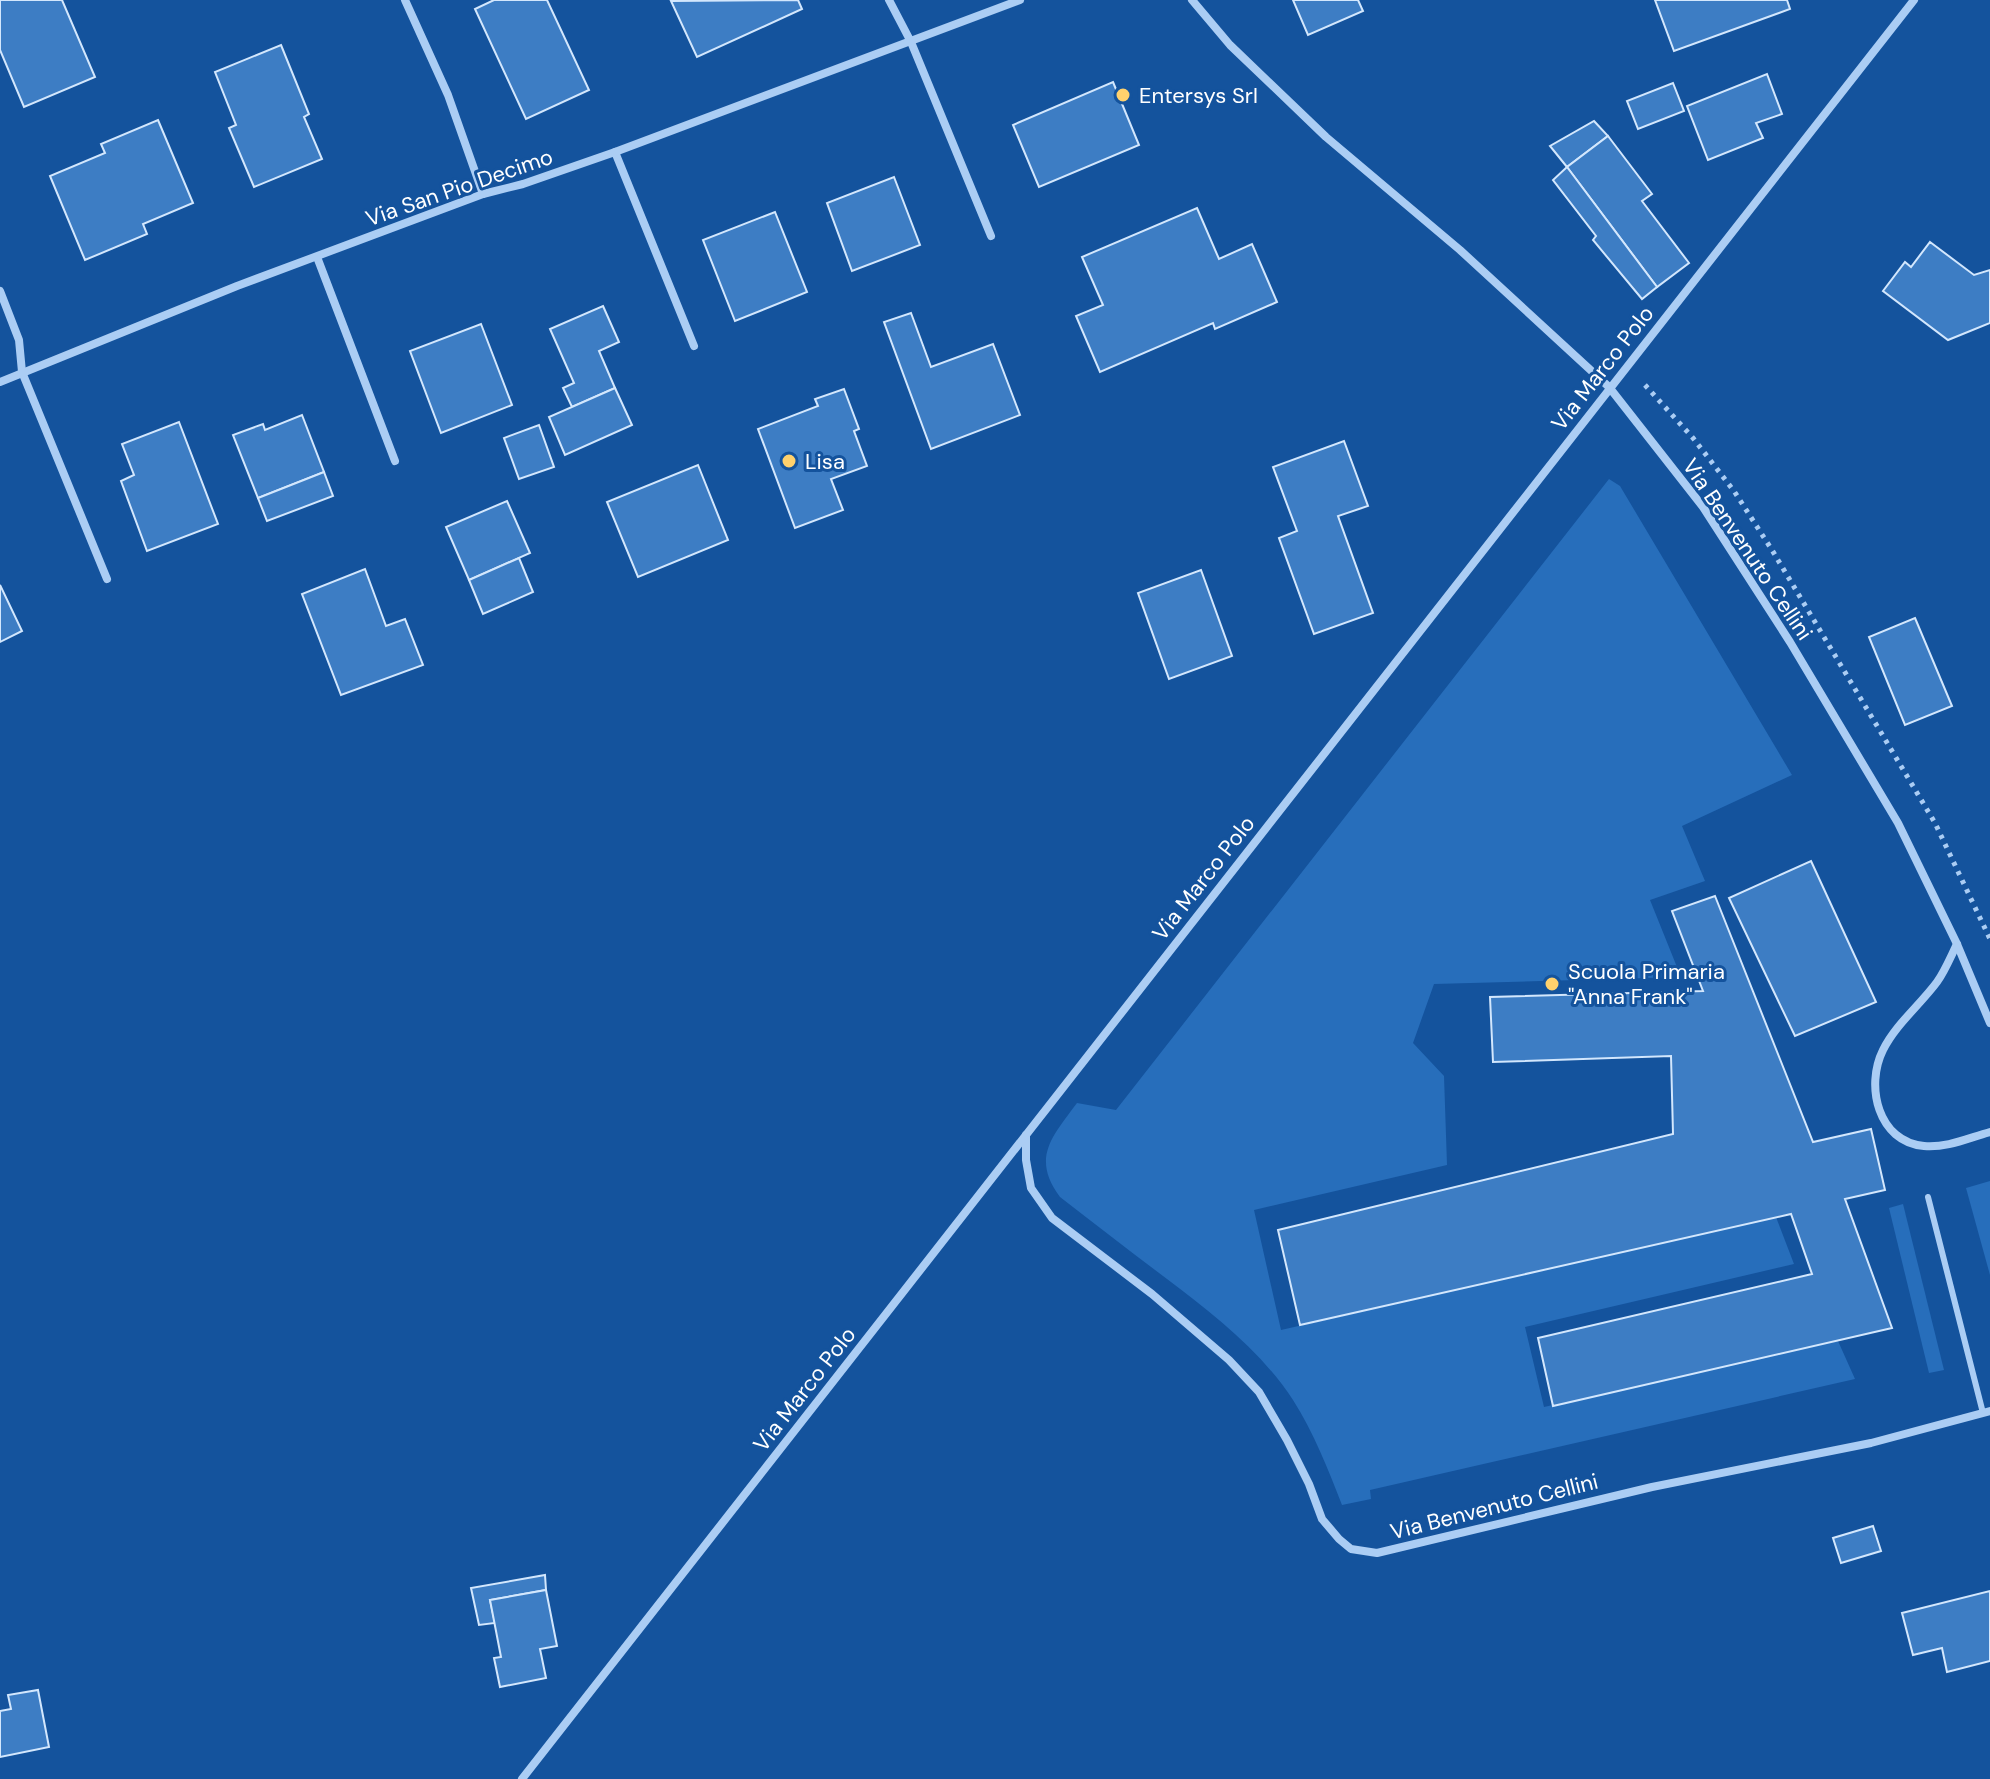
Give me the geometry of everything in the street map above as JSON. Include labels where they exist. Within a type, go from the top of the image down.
[{"type":"street","points":[[405,0],[448,95],[483,194]]},
{"type":"street","points":[[889,0],[911,42],[991,236]]},
{"type":"street","name":"Via San Pio Decimo","points":[[0,382],[483,194],[523,184],[615,152],[1020,0]]},
{"type":"street","name":"Via Benvenuto Cellini","points":[[1192,0],[1230,45],[1326,137],[1460,250],[1609,387],[1703,507],[1790,642],[1898,823],[1957,944],[1990,1023]]},
{"type":"street","name":"Via Marco Polo","points":[[522,1779],[1914,0]]},
{"type":"street","points":[[615,152],[694,346]]},
{"type":"street","points":[[317,257],[395,461]]},
{"type":"street","points":[[0,291],[19,340],[22,372],[107,579]]},
{"type":"street","points":[[1957,944],[1937,981],[1883,1050],[1876,1072],[1879,1111],[1891,1132],[1904,1142],[1924,1146],[1946,1145],[1990,1132]]},
{"type":"street","name":"Via Benvenuto Cellini","points":[[1026,1134],[1031,1188],[1052,1218],[1191,1326],[1259,1392],[1304,1473],[1322,1519],[1351,1549],[1377,1553],[1652,1487],[1871,1443],[1986,1412]]},
{"type":"lane","points":[[1928,1197],[1986,1412]]},
{"type":"shaded area","name":"Scuola Primaria \"Anna Frank\"","points":[[1609,479],[1620,486],[1792,775],[1682,826],[1705,881],[1650,900],[1681,977],[1434,984],[1413,1043],[1444,1076],[1447,1165],[1254,1210],[1281,1330],[1776,1217],[1794,1264],[1525,1327],[1544,1407],[1838,1341],[1855,1379],[1370,1490],[1371,1499],[1342,1505],[1308,1425],[1266,1365],[1219,1320],[1060,1197],[1047,1171],[1048,1148],[1077,1103],[1116,1110]]},
{"type":"shaded area","points":[[1990,1181],[1990,1275],[1966,1188]]},
{"type":"shaded area","points":[[1903,1204],[1944,1370],[1929,1373],[1889,1208]]},
{"type":"building","points":[[0,0],[62,0],[95,77],[24,107],[0,50]]},
{"type":"building","points":[[494,0],[547,0],[589,90],[526,119],[475,9]]},
{"type":"building","points":[[798,0],[802,9],[697,57],[671,1]]},
{"type":"building","points":[[1293,0],[1358,0],[1363,11],[1308,35]]},
{"type":"building","points":[[1655,0],[1787,0],[1790,9],[1674,51]]},
{"type":"building","points":[[281,45],[309,114],[304,117],[322,159],[254,187],[229,128],[236,125],[215,72]]},
{"type":"building","points":[[1767,74],[1782,114],[1756,123],[1763,138],[1708,160],[1687,106]]},
{"type":"building","points":[[1113,82],[1139,145],[1039,187],[1013,125]]},
{"type":"building","points":[[1673,83],[1684,111],[1638,129],[1627,101]]},
{"type":"building","points":[[158,120],[193,203],[143,224],[147,234],[85,260],[50,176],[105,153],[101,144]]},
{"type":"building","points":[[1594,121],[1608,136],[1567,167],[1550,146]]},
{"type":"building","points":[[1608,136],[1652,194],[1642,201],[1689,263],[1657,287],[1567,167]]},
{"type":"building","points":[[1567,167],[1657,287],[1642,299],[1593,240],[1596,236],[1553,180]]},
{"type":"building","points":[[894,177],[920,245],[852,271],[827,203]]},
{"type":"building","points":[[1197,208],[1219,259],[1252,244],[1277,302],[1215,329],[1213,323],[1100,372],[1076,316],[1103,305],[1082,257]]},
{"type":"building","points":[[775,212],[807,292],[735,321],[703,240]]},
{"type":"building","points":[[1930,242],[1974,275],[1990,270],[1990,323],[1948,340],[1883,291],[1905,262],[1911,267]]},
{"type":"building","points":[[603,306],[619,342],[599,351],[615,388],[572,407],[563,388],[574,383],[550,329]]},
{"type":"building","points":[[911,313],[931,367],[993,344],[1020,415],[931,449],[884,322]]},
{"type":"building","points":[[481,324],[512,405],[441,433],[410,351]]},
{"type":"building","points":[[615,388],[632,425],[565,455],[549,417]]},
{"type":"building","points":[[844,389],[859,429],[854,431],[867,466],[831,479],[843,510],[795,528],[758,429],[818,406],[815,399]]},
{"type":"building","points":[[302,415],[324,472],[258,498],[233,435],[263,424],[265,430]]},
{"type":"building","points":[[179,422],[218,524],[147,551],[121,481],[134,475],[122,444]]},
{"type":"building","points":[[539,425],[554,467],[519,479],[504,438]]},
{"type":"building","points":[[1344,441],[1368,506],[1338,516],[1373,613],[1314,634],[1279,538],[1297,531],[1273,467]]},
{"type":"building","points":[[698,465],[728,540],[638,577],[607,502]]},
{"type":"building","points":[[324,472],[333,496],[267,521],[258,498]]},
{"type":"building","points":[[507,501],[530,553],[469,580],[446,527]]},
{"type":"building","points":[[519,558],[533,592],[483,614],[469,580]]},
{"type":"building","points":[[365,569],[386,626],[405,619],[423,665],[341,695],[302,594]]},
{"type":"building","points":[[1201,570],[1232,656],[1169,679],[1138,593]]},
{"type":"building","points":[[0,585],[22,631],[0,642]]},
{"type":"building","points":[[1915,618],[1952,706],[1905,725],[1869,637]]},
{"type":"building","points":[[1811,861],[1876,1002],[1795,1036],[1729,898]]},
{"type":"building","points":[[1715,896],[1813,1142],[1871,1129],[1885,1190],[1845,1199],[1892,1328],[1553,1406],[1538,1338],[1812,1274],[1791,1214],[1300,1325],[1278,1230],[1673,1134],[1671,1056],[1493,1062],[1490,997],[1703,991],[1672,911]]},
{"type":"building","points":[[1873,1526],[1881,1551],[1841,1563],[1833,1538]]},
{"type":"building","points":[[545,1575],[546,1590],[490,1600],[495,1623],[479,1625],[471,1588]]},
{"type":"building","points":[[546,1590],[557,1646],[540,1649],[546,1678],[500,1687],[494,1658],[501,1657],[490,1600]]},
{"type":"building","points":[[1990,1591],[1990,1661],[1947,1672],[1942,1648],[1913,1655],[1902,1613]]},
{"type":"building","points":[[38,1690],[49,1747],[0,1757],[0,1711],[11,1709],[8,1695]]},
{"type":"place","name":"Entersys Srl","points":[[1123,95]]},
{"type":"place","name":"Lisa","points":[[789,461]]},
{"type":"place","name":"Scuola Primaria \"Anna Frank\"","points":[[1552,984]]}]
